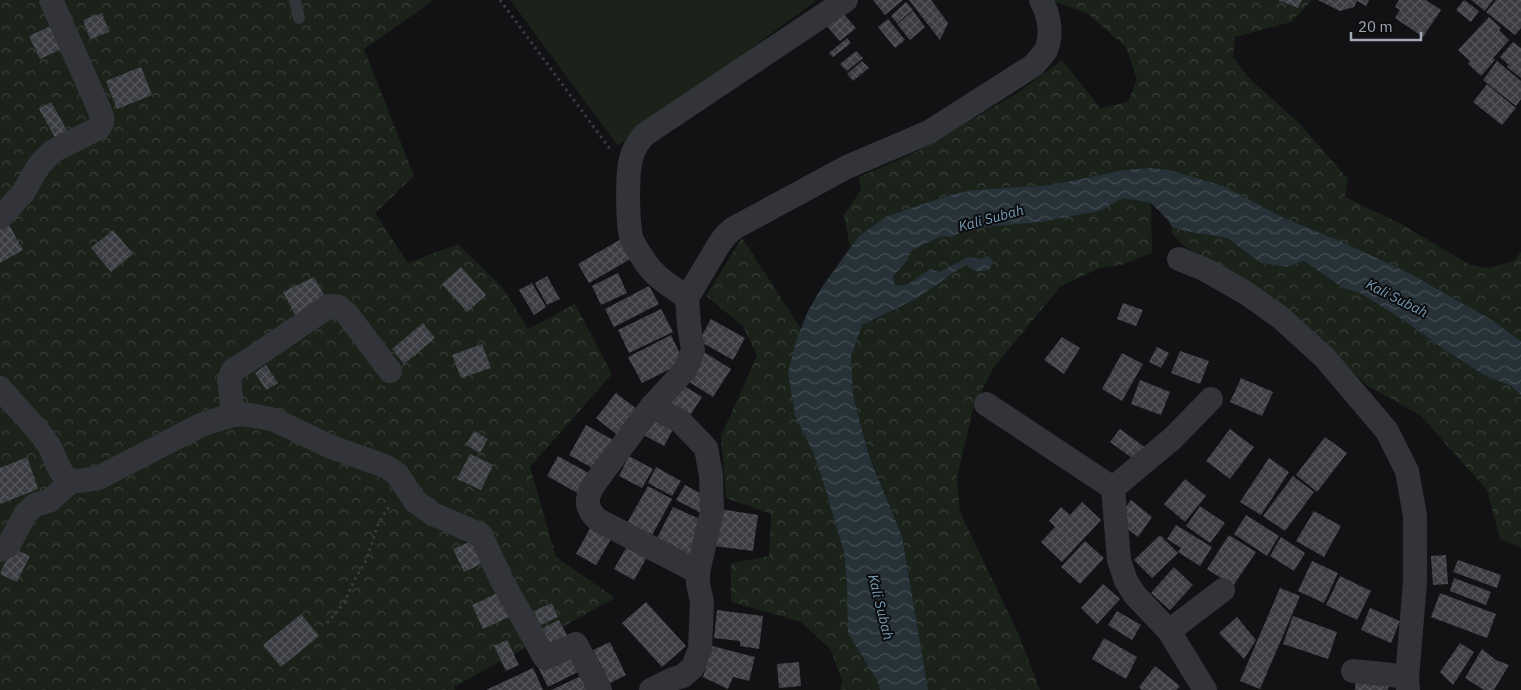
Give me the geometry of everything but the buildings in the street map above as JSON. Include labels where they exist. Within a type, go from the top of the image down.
[{"type":"street","points":[[0,218],[23,193],[39,166],[53,151],[99,128],[102,124],[103,118],[100,110],[51,0]]},
{"type":"street","points":[[687,298],[655,274],[644,261],[632,240],[628,213],[630,160],[636,145],[644,135],[846,0]]},
{"type":"street","points":[[698,572],[598,520],[590,513],[588,507],[592,488],[652,406],[686,369],[693,350],[687,298],[718,246],[734,228],[847,168],[929,132],[984,99],[1034,65],[1045,52],[1049,42],[1050,30],[1046,10],[1040,0]]},
{"type":"street","points":[[1179,259],[1206,270],[1246,292],[1280,316],[1324,358],[1387,431],[1408,471],[1415,516],[1415,582],[1407,684],[1392,675],[1352,671]]},
{"type":"street","points":[[232,415],[229,380],[233,370],[329,306],[339,306],[347,314],[390,371]]},
{"type":"street","points":[[0,388],[49,445],[67,479],[83,480],[98,478],[201,425],[232,415],[242,414],[275,420],[331,447],[385,466],[397,474],[415,501],[433,514],[482,535],[501,579],[545,658],[576,644],[600,690]]},
{"type":"street","points":[[1113,488],[1173,438],[1211,399]]},
{"type":"street","points":[[986,404],[1113,488]]},
{"type":"street","points":[[651,690],[673,679],[684,676],[693,667],[700,649],[702,602],[698,584],[698,572],[712,511],[711,475],[706,448],[681,422],[652,406]]},
{"type":"street","points":[[0,550],[8,546],[26,513],[36,504],[49,501],[72,480]]},
{"type":"street","points":[[1113,488],[1119,560],[1126,580],[1135,595],[1169,631],[1205,690]]},
{"type":"street","points":[[1169,631],[1223,590]]},
{"type":"lane","points":[[295,0],[299,18]]},
{"type":"path","points":[[500,0],[611,151],[630,160]]},
{"type":"path","points":[[327,623],[342,607],[367,559],[382,517],[407,488]]},
{"type":"green space","points":[[0,0],[434,0],[364,49],[414,176],[375,213],[408,263],[458,244],[503,288],[528,329],[575,304],[612,374],[530,467],[556,557],[615,598],[454,687],[455,690],[0,690]]},
{"type":"green space","points":[[510,0],[817,0],[618,146]]},
{"type":"green space","points":[[1051,0],[1312,0],[1291,22],[1235,37],[1233,57],[1248,77],[1300,124],[1348,179],[1345,197],[1403,225],[1470,265],[1489,268],[1514,261],[1521,252],[1521,341],[1478,312],[1433,287],[1341,242],[1150,168],[1124,170],[1051,185],[973,190],[950,195],[885,217],[858,237],[850,248],[844,215],[861,190],[859,177],[916,152],[1019,92],[1062,60],[1100,108],[1128,102],[1137,79],[1126,47],[1088,14]]},
{"type":"green space","points":[[1123,198],[1151,203],[1152,253],[1121,265],[1100,268],[1061,286],[994,367],[974,405],[957,477],[960,512],[1019,635],[1040,690],[928,690],[902,536],[869,455],[853,395],[851,357],[862,325],[916,299],[966,264],[989,257],[978,259],[968,257],[939,272],[930,269],[908,284],[895,286],[893,276],[908,260],[912,250],[942,236],[952,237],[964,231],[1041,222],[1099,211]]},
{"type":"green space","points":[[1172,227],[1227,238],[1261,263],[1288,267],[1304,261],[1343,288],[1360,293],[1484,375],[1511,386],[1521,395],[1521,548],[1500,539],[1487,490],[1420,415],[1368,386],[1349,369],[1212,263],[1184,246],[1172,234]]},
{"type":"green space","points":[[742,238],[801,329],[788,373],[795,416],[813,452],[825,488],[844,552],[847,586],[880,690],[840,690],[842,681],[831,650],[801,622],[731,602],[731,563],[769,556],[771,514],[726,498],[721,436],[757,356],[743,326],[706,296]]},
{"type":"water","name":"Kali Subah","points":[[1150,168],[1169,170],[1223,186],[1282,217],[1409,273],[1490,319],[1521,341],[1521,395],[1511,386],[1484,375],[1360,293],[1343,288],[1304,261],[1288,267],[1261,263],[1227,238],[1172,227],[1167,219],[1151,203],[1123,198],[1099,211],[1041,222],[964,231],[952,237],[942,236],[912,250],[908,260],[893,276],[895,286],[908,284],[930,269],[939,272],[968,257],[978,259],[989,256],[993,262],[989,270],[976,271],[966,264],[916,299],[862,325],[851,357],[853,395],[869,456],[902,536],[928,690],[880,690],[878,682],[848,633],[844,552],[813,452],[795,416],[788,373],[796,341],[808,311],[822,287],[858,237],[885,217],[950,195],[973,190],[1051,185],[1124,170]]}]
